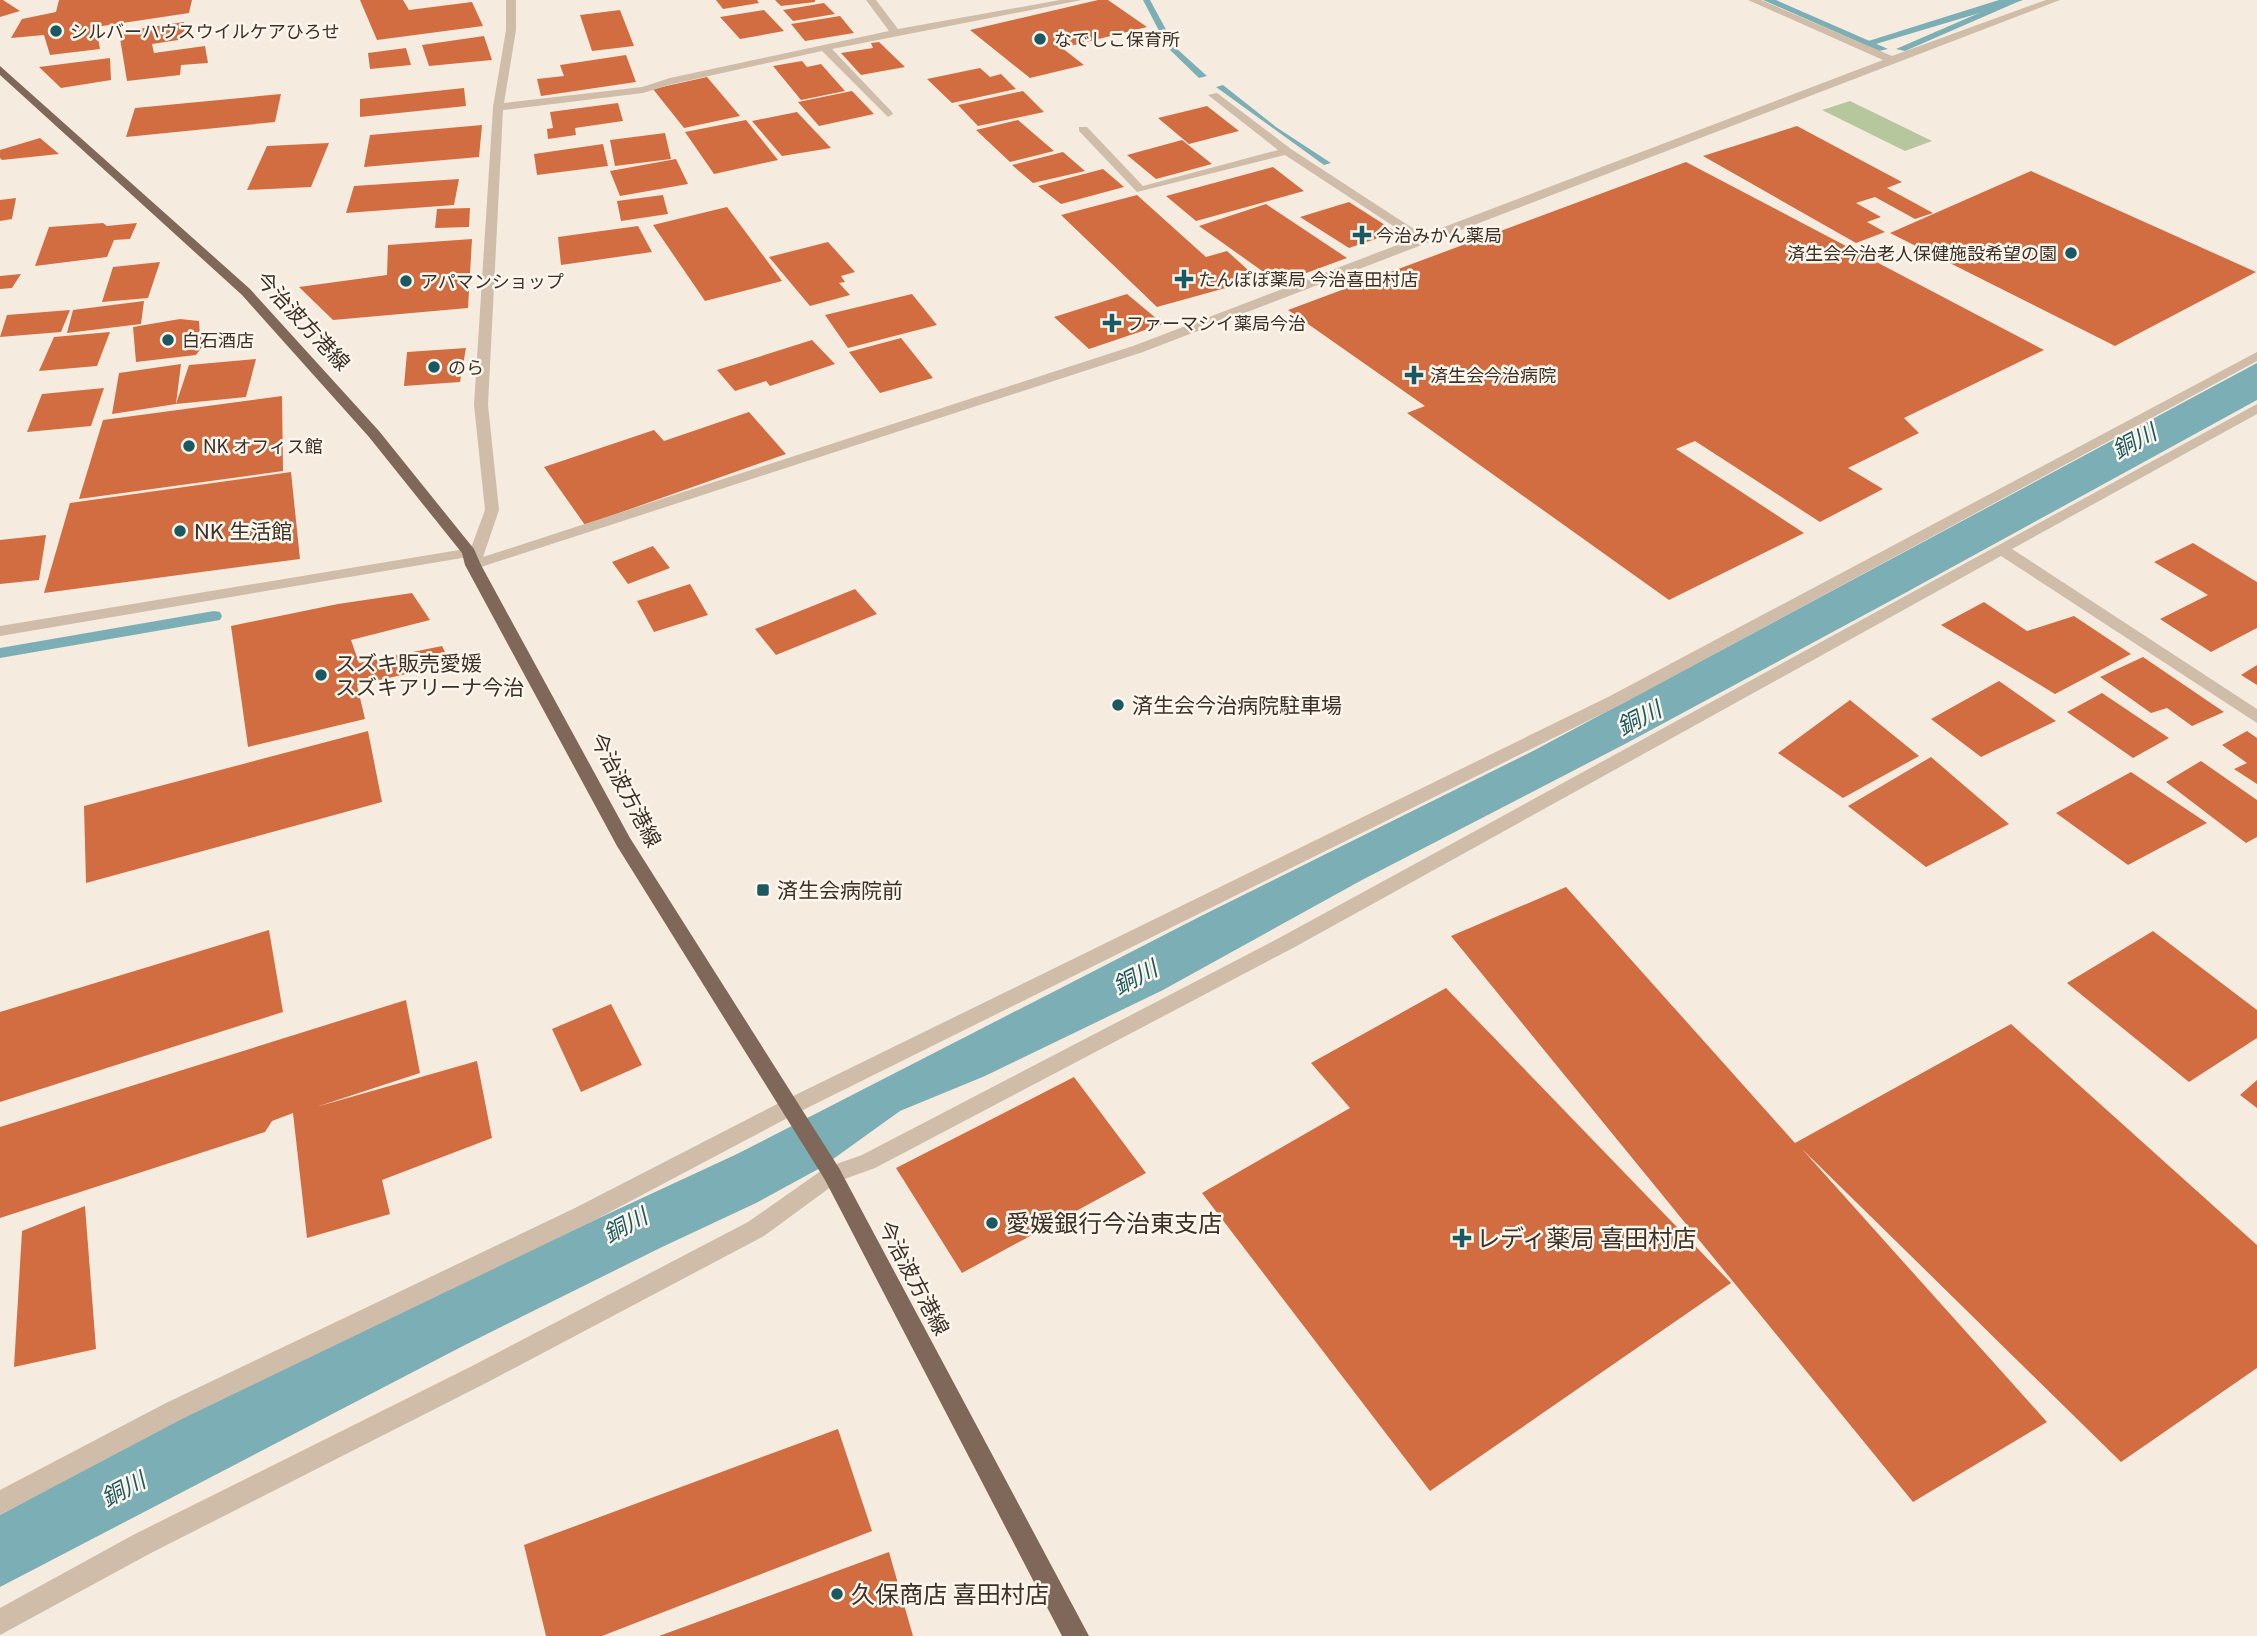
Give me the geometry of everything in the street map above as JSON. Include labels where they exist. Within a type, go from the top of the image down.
[{"type":"main road","name":"今治波方港線","points":[[0,69],[246,292],[374,434],[471,558],[623,841],[832,1174],[1076,1636]]},
{"type":"street","points":[[471,558],[492,510],[481,405],[498,107],[511,30],[511,0]]},
{"type":"street","points":[[871,0],[895,32]]},
{"type":"street","points":[[498,107],[643,90],[670,81],[895,32],[1077,0]]},
{"type":"street","points":[[1753,0],[1892,60]]},
{"type":"street","points":[[0,631],[471,558],[1138,349],[2055,0]]},
{"type":"street","points":[[824,47],[888,114]]},
{"type":"street","points":[[1213,95],[1287,151],[1422,240]]},
{"type":"street","points":[[1083,129],[1141,191],[1287,151]]},
{"type":"street","points":[[0,1503],[174,1411],[583,1215],[790,1107],[1616,700],[2257,356]]},
{"type":"street","points":[[0,1622],[142,1544],[480,1374],[757,1229],[832,1174],[869,1162],[1286,943],[2257,408]]},
{"type":"street","points":[[2001,549],[2257,717]]},
{"type":"green space","points":[[1850,101],[1932,141],[1905,151],[1822,110]]},
{"type":"water","points":[[1143,0],[1150,0],[1176,48],[1207,76],[1199,78],[1168,48]]},
{"type":"water","points":[[1999,0],[2023,0],[1869,46],[1862,43]]},
{"type":"water","points":[[1223,85],[1276,127],[1331,163],[1324,165],[1216,87]]},
{"type":"water","name":"銅川","points":[[2257,363],[2257,400],[1905,593],[1625,744],[1362,880],[1163,990],[985,1076],[900,1111],[822,1167],[756,1203],[463,1346],[0,1587],[0,1515],[172,1422],[474,1276],[737,1154],[1201,916],[1533,751]]},
{"type":"building","points":[[0,0],[3,0],[20,11],[0,17]]},
{"type":"building","name":"シルバーハウスウイルケアひろせ","points":[[59,0],[192,0],[189,13],[96,27],[100,49],[50,55],[44,35],[11,38],[22,19],[56,12]]},
{"type":"building","points":[[360,0],[403,0],[409,10],[472,2],[483,26],[377,40]]},
{"type":"building","points":[[716,0],[757,0],[759,3],[723,9]]},
{"type":"building","points":[[775,0],[815,0],[815,2],[781,6]]},
{"type":"building","name":"なでしこ保育所","points":[[1098,0],[1108,0],[1147,27],[1062,48],[1084,65],[1030,78],[970,30]]},
{"type":"building","points":[[824,3],[835,14],[793,21],[783,10]]},
{"type":"building","points":[[620,10],[634,46],[592,51],[580,15]]},
{"type":"building","points":[[764,10],[784,31],[740,39],[720,17]]},
{"type":"building","points":[[840,16],[854,33],[805,41],[791,24]]},
{"type":"building","points":[[184,22],[185,39],[152,44],[154,53],[205,46],[208,63],[181,65],[180,75],[127,81],[119,32]]},
{"type":"building","points":[[484,36],[492,60],[429,66],[422,45]]},
{"type":"building","points":[[879,42],[905,67],[861,75],[841,53],[873,48],[871,43]]},
{"type":"building","points":[[406,48],[411,65],[370,69],[368,53]]},
{"type":"building","points":[[626,55],[636,82],[541,96],[537,79],[564,76],[560,65]]},
{"type":"building","points":[[110,58],[111,80],[61,88],[39,67]]},
{"type":"building","points":[[802,61],[807,67],[821,64],[845,91],[801,100],[773,66]]},
{"type":"building","points":[[980,68],[990,77],[1001,74],[1016,89],[952,103],[927,79]]},
{"type":"building","points":[[707,77],[740,116],[684,128],[653,89]]},
{"type":"building","points":[[464,88],[466,106],[360,117],[360,99]]},
{"type":"building","points":[[852,91],[874,114],[819,126],[798,102]]},
{"type":"building","points":[[1023,91],[1044,112],[978,126],[958,105]]},
{"type":"building","points":[[281,94],[275,122],[126,137],[135,108]]},
{"type":"building","points":[[618,103],[623,121],[575,128],[576,135],[548,139],[547,129],[553,128],[550,112]]},
{"type":"building","points":[[1207,106],[1239,131],[1189,144],[1158,118]]},
{"type":"building","points":[[797,112],[831,148],[782,156],[752,121]]},
{"type":"building","points":[[746,120],[778,160],[714,174],[685,132]]},
{"type":"building","points":[[1018,120],[1054,151],[1010,162],[976,130]]},
{"type":"building","points":[[482,125],[479,157],[364,167],[370,135]]},
{"type":"building","points":[[1797,126],[1902,182],[1887,188],[1933,213],[1915,219],[1875,197],[1856,203],[1881,217],[1867,222],[1885,232],[1856,243],[1703,156]]},
{"type":"building","points":[[665,133],[671,159],[615,166],[610,140]]},
{"type":"building","points":[[40,138],[59,154],[2,160],[0,158],[0,150]]},
{"type":"building","points":[[1182,140],[1212,164],[1156,179],[1127,155]]},
{"type":"building","points":[[329,143],[311,187],[247,190],[267,146]]},
{"type":"building","points":[[603,144],[608,166],[537,175],[534,154]]},
{"type":"building","points":[[1063,152],[1085,171],[1033,183],[1012,165]]},
{"type":"building","points":[[676,159],[688,184],[620,196],[610,171]]},
{"type":"building","points":[[1686,162],[2044,350],[1904,418],[1919,433],[1848,468],[1883,489],[1820,522],[1695,441],[1676,449],[1804,533],[1669,600],[1407,413],[1425,406],[1288,310]]},
{"type":"building","points":[[1273,167],[1304,191],[1196,221],[1166,196]]},
{"type":"building","points":[[1103,169],[1124,187],[1061,204],[1038,186]]},
{"type":"building","name":"済生会今治老人保健施設希望の園","points":[[2031,171],[2256,272],[2115,346],[1890,233]]},
{"type":"building","points":[[459,179],[454,205],[346,213],[354,186]]},
{"type":"building","points":[[663,195],[668,214],[621,221],[617,201]]},
{"type":"building","points":[[1137,195],[1206,257],[1227,251],[1258,279],[1157,307],[1061,215]]},
{"type":"building","points":[[16,198],[12,219],[0,221],[0,200]]},
{"type":"building","points":[[1349,202],[1396,232],[1349,248],[1300,217]]},
{"type":"building","points":[[1266,204],[1347,258],[1279,283],[1199,226]]},
{"type":"building","points":[[727,207],[782,281],[705,301],[653,225]]},
{"type":"building","points":[[470,208],[469,227],[435,228],[437,209]]},
{"type":"building","points":[[103,223],[107,226],[137,223],[130,239],[114,240],[107,257],[35,266],[49,227]]},
{"type":"building","points":[[638,226],[652,252],[561,265],[558,237]]},
{"type":"building","name":"アパマンショップ","points":[[472,239],[468,308],[333,320],[299,287],[387,275],[388,245]]},
{"type":"building","points":[[828,242],[855,272],[841,276],[845,282],[839,283],[850,295],[810,306],[769,257]]},
{"type":"building","points":[[160,262],[148,298],[102,302],[113,267]]},
{"type":"building","points":[[21,274],[12,288],[0,289],[0,276]]},
{"type":"building","points":[[912,294],[937,325],[848,348],[825,315]]},
{"type":"building","points":[[1127,294],[1163,324],[1089,349],[1054,317]]},
{"type":"building","points":[[144,301],[141,324],[67,333],[73,310]]},
{"type":"building","points":[[70,310],[61,332],[0,337],[7,315]]},
{"type":"building","name":"白石酒店","points":[[180,319],[199,321],[200,336],[205,343],[196,355],[136,362],[133,327]]},
{"type":"building","points":[[110,332],[97,366],[39,371],[54,337]]},
{"type":"building","points":[[901,338],[933,378],[880,393],[849,352]]},
{"type":"building","points":[[812,340],[835,364],[770,386],[766,381],[735,391],[717,370]]},
{"type":"building","name":"のら","points":[[466,348],[460,382],[404,386],[407,352]]},
{"type":"building","points":[[256,359],[246,397],[176,404],[189,365]]},
{"type":"building","points":[[181,364],[176,404],[112,414],[119,373]]},
{"type":"building","points":[[104,388],[91,426],[27,432],[42,394]]},
{"type":"building","name":"NK オフィス館","points":[[282,396],[283,471],[79,499],[103,420]]},
{"type":"building","points":[[749,412],[786,454],[585,525],[544,467],[654,430],[664,441]]},
{"type":"building","name":"NK 生活館","points":[[291,472],[300,559],[44,593],[70,503]]},
{"type":"building","points":[[46,535],[39,580],[0,584],[0,540]]},
{"type":"building","points":[[2193,543],[2257,582],[2257,628],[2211,652],[2160,619],[2208,595],[2154,562]]},
{"type":"building","points":[[653,546],[670,568],[628,584],[612,562]]},
{"type":"building","points":[[690,584],[708,615],[654,632],[637,601]]},
{"type":"building","points":[[855,589],[877,614],[776,655],[755,629]]},
{"type":"building","name":"スズキ販売愛媛 スズキアリーナ今治","points":[[412,593],[430,620],[351,640],[359,663],[442,646],[451,664],[357,685],[365,719],[248,747],[231,626],[338,604]]},
{"type":"building","points":[[1984,602],[2027,631],[2074,616],[2131,654],[2055,694],[1941,625]]},
{"type":"building","points":[[2143,657],[2224,712],[2192,726],[2167,708],[2151,713],[2100,677]]},
{"type":"building","points":[[2257,665],[2257,685],[2241,675]]},
{"type":"building","points":[[1999,681],[2056,721],[1981,757],[1931,719]]},
{"type":"building","points":[[2102,693],[2169,738],[2133,758],[2067,712]]},
{"type":"building","points":[[1850,700],[1919,756],[1843,798],[1778,753]]},
{"type":"building","points":[[368,731],[382,802],[86,883],[84,806]]},
{"type":"building","points":[[2247,731],[2257,738],[2257,784],[2234,769],[2247,763],[2222,745]]},
{"type":"building","points":[[1931,757],[2009,824],[1926,867],[1848,806]]},
{"type":"building","points":[[2201,761],[2257,800],[2257,837],[2246,843],[2166,782]]},
{"type":"building","points":[[2131,772],[2207,823],[2128,865],[2056,813]]},
{"type":"building","points":[[1566,887],[1795,1143],[2011,1024],[2257,1245],[2257,1368],[2121,1462],[1802,1149],[2047,1422],[1913,1502],[1451,936]]},
{"type":"building","points":[[269,930],[283,1012],[0,1102],[0,1012]]},
{"type":"building","points":[[2153,931],[2257,1010],[2257,1038],[2189,1082],[2067,983]]},
{"type":"building","name":"レディ薬局 喜田村店","points":[[1446,988],[1731,1283],[1430,1491],[1202,1193],[1350,1108],[1311,1063]]},
{"type":"building","points":[[406,1000],[420,1073],[316,1107],[477,1061],[492,1138],[382,1180],[390,1214],[307,1238],[293,1113],[272,1121],[265,1132],[0,1218],[0,1127]]},
{"type":"building","points":[[611,1004],[642,1065],[581,1092],[552,1029]]},
{"type":"building","name":"愛媛銀行今治東支店","points":[[1074,1077],[1146,1173],[962,1273],[896,1168]]},
{"type":"building","points":[[2257,1080],[2257,1108],[2240,1095]]},
{"type":"building","points":[[85,1206],[96,1349],[14,1367],[22,1231]]},
{"type":"building","points":[[838,1429],[872,1531],[602,1636],[546,1636],[524,1545]]},
{"type":"building","name":"久保商店 喜田村店","points":[[889,1552],[913,1636],[659,1636]]},
{"type":"waterway","points":[[1768,0],[1883,49]]},
{"type":"waterway","points":[[1901,49],[2017,0]]},
{"type":"waterway","points":[[0,653],[214,616]]},
{"type":"place","name":"シルバーハウスウイルケアひろせ","points":[[56,31]]},
{"type":"place","name":"なでしこ保育所","points":[[1040,39]]},
{"type":"place","name":"今治みかん薬局","points":[[1362,235]]},
{"type":"place","name":"済生会今治老人保健施設希望の園","points":[[2071,253]]},
{"type":"place","name":"たんぽぽ薬局 今治喜田村店","points":[[1184,279]]},
{"type":"place","name":"アパマンショップ","points":[[406,281]]},
{"type":"place","name":"ファーマシイ薬局今治","points":[[1112,323]]},
{"type":"place","name":"白石酒店","points":[[168,340]]},
{"type":"place","name":"のら","points":[[434,367]]},
{"type":"place","name":"済生会今治病院","points":[[1414,375]]},
{"type":"place","name":"NK オフィス館","points":[[189,446]]},
{"type":"place","name":"NK 生活館","points":[[180,531]]},
{"type":"place","name":"スズキ販売愛媛 スズキアリーナ今治","points":[[321,675]]},
{"type":"place","name":"済生会今治病院駐車場","points":[[1118,705]]},
{"type":"place","name":"済生会病院前","points":[[763,890]]},
{"type":"place","name":"愛媛銀行今治東支店","points":[[992,1223]]},
{"type":"place","name":"レディ薬局 喜田村店","points":[[1462,1238]]},
{"type":"place","name":"久保商店 喜田村店","points":[[837,1594]]}]
